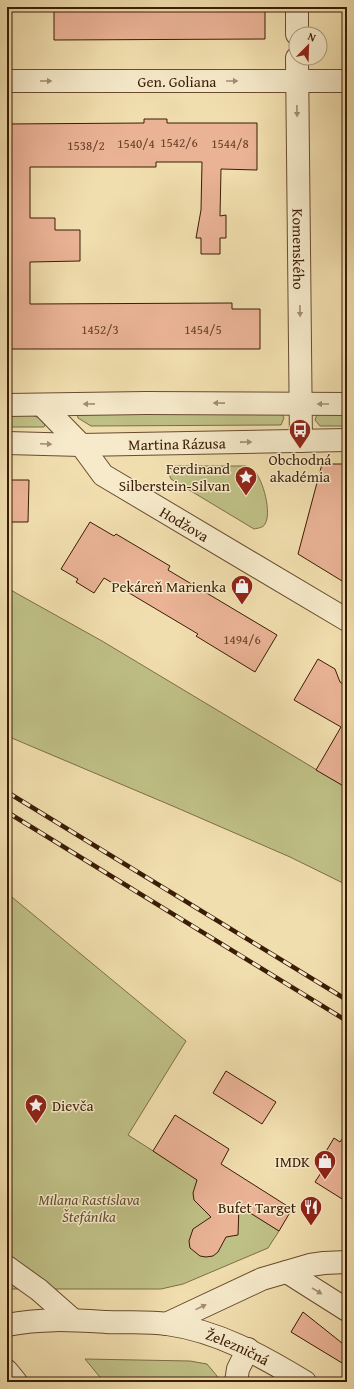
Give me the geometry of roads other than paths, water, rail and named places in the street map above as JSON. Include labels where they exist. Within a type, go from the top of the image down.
[{"type":"street","points":[[297,7],[297,26]]},
{"type":"street","name":"Komenského","points":[[297,66],[301,441]]},
{"type":"street","name":"Gen. Goliana","points":[[7,81],[347,81]]},
{"type":"street","points":[[7,405],[146,403],[347,404]]},
{"type":"street","name":"Hodžova","points":[[42,405],[81,445],[103,475],[347,620]]},
{"type":"street","name":"Martina Rázusa","points":[[7,443],[81,445],[347,440]]},
{"type":"street","points":[[166,1324],[262,1279],[324,1263],[347,1262]]},
{"type":"street","points":[[7,1267],[39,1290],[72,1319]]},
{"type":"street","points":[[287,1272],[347,1310]]},
{"type":"street","name":"Železničná","points":[[7,1326],[30,1320],[72,1319],[166,1324],[193,1329],[248,1349],[282,1375],[306,1382]]},
{"type":"street","points":[[236,1382],[238,1369],[248,1349]]},
{"type":"street","points":[[7,1371],[16,1382]]},
{"type":"railway","points":[[7,792],[347,1000]]},
{"type":"railway","points":[[7,812],[347,1021]]},
{"type":"place","name":"Obchodná akadémia","points":[[300,450]]},
{"type":"place","name":"Ferdinand Silberstein-Silvan","points":[[246,496]]},
{"type":"place","name":"Pekáreň Marienka","points":[[242,606]]},
{"type":"place","name":"Dievča","points":[[36,1124]]},
{"type":"place","name":"IMDK","points":[[325,1180]]},
{"type":"place","name":"Bufet Target","points":[[311,1226]]},
{"type":"park label","name":"Milana Rastislava Štefánika","points":[[89,1208]]}]
